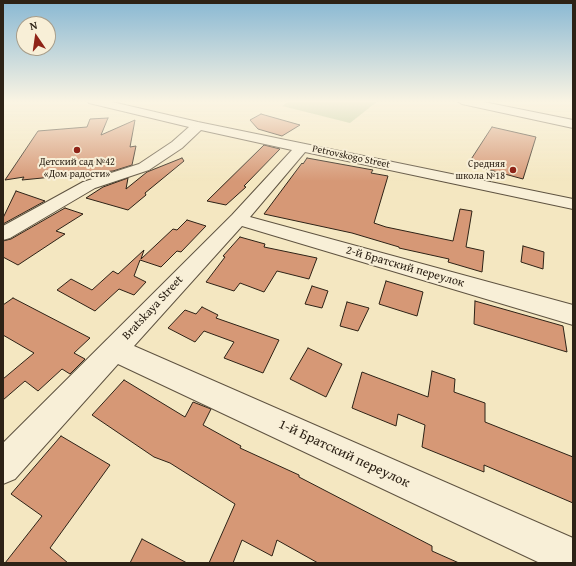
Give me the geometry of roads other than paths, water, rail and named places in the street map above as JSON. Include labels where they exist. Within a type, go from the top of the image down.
[{"type":"street","points":[[3,234],[89,185],[144,167],[177,145],[196,127]]},
{"type":"street","name":"Petrovskogo Street","points":[[205,127],[573,204]]},
{"type":"street","name":"Bratskaya Street","points":[[3,467],[238,219],[302,147]]},
{"type":"street","name":"2-й Братский переулок","points":[[238,219],[573,315]]},
{"type":"street","name":"1-й Братский переулок","points":[[114,349],[573,558]]},
{"type":"place","name":"Детский сад №42 «Дом радости»","points":[[77,150]]},
{"type":"place","name":"Средняя школа №18","points":[[513,170]]}]
